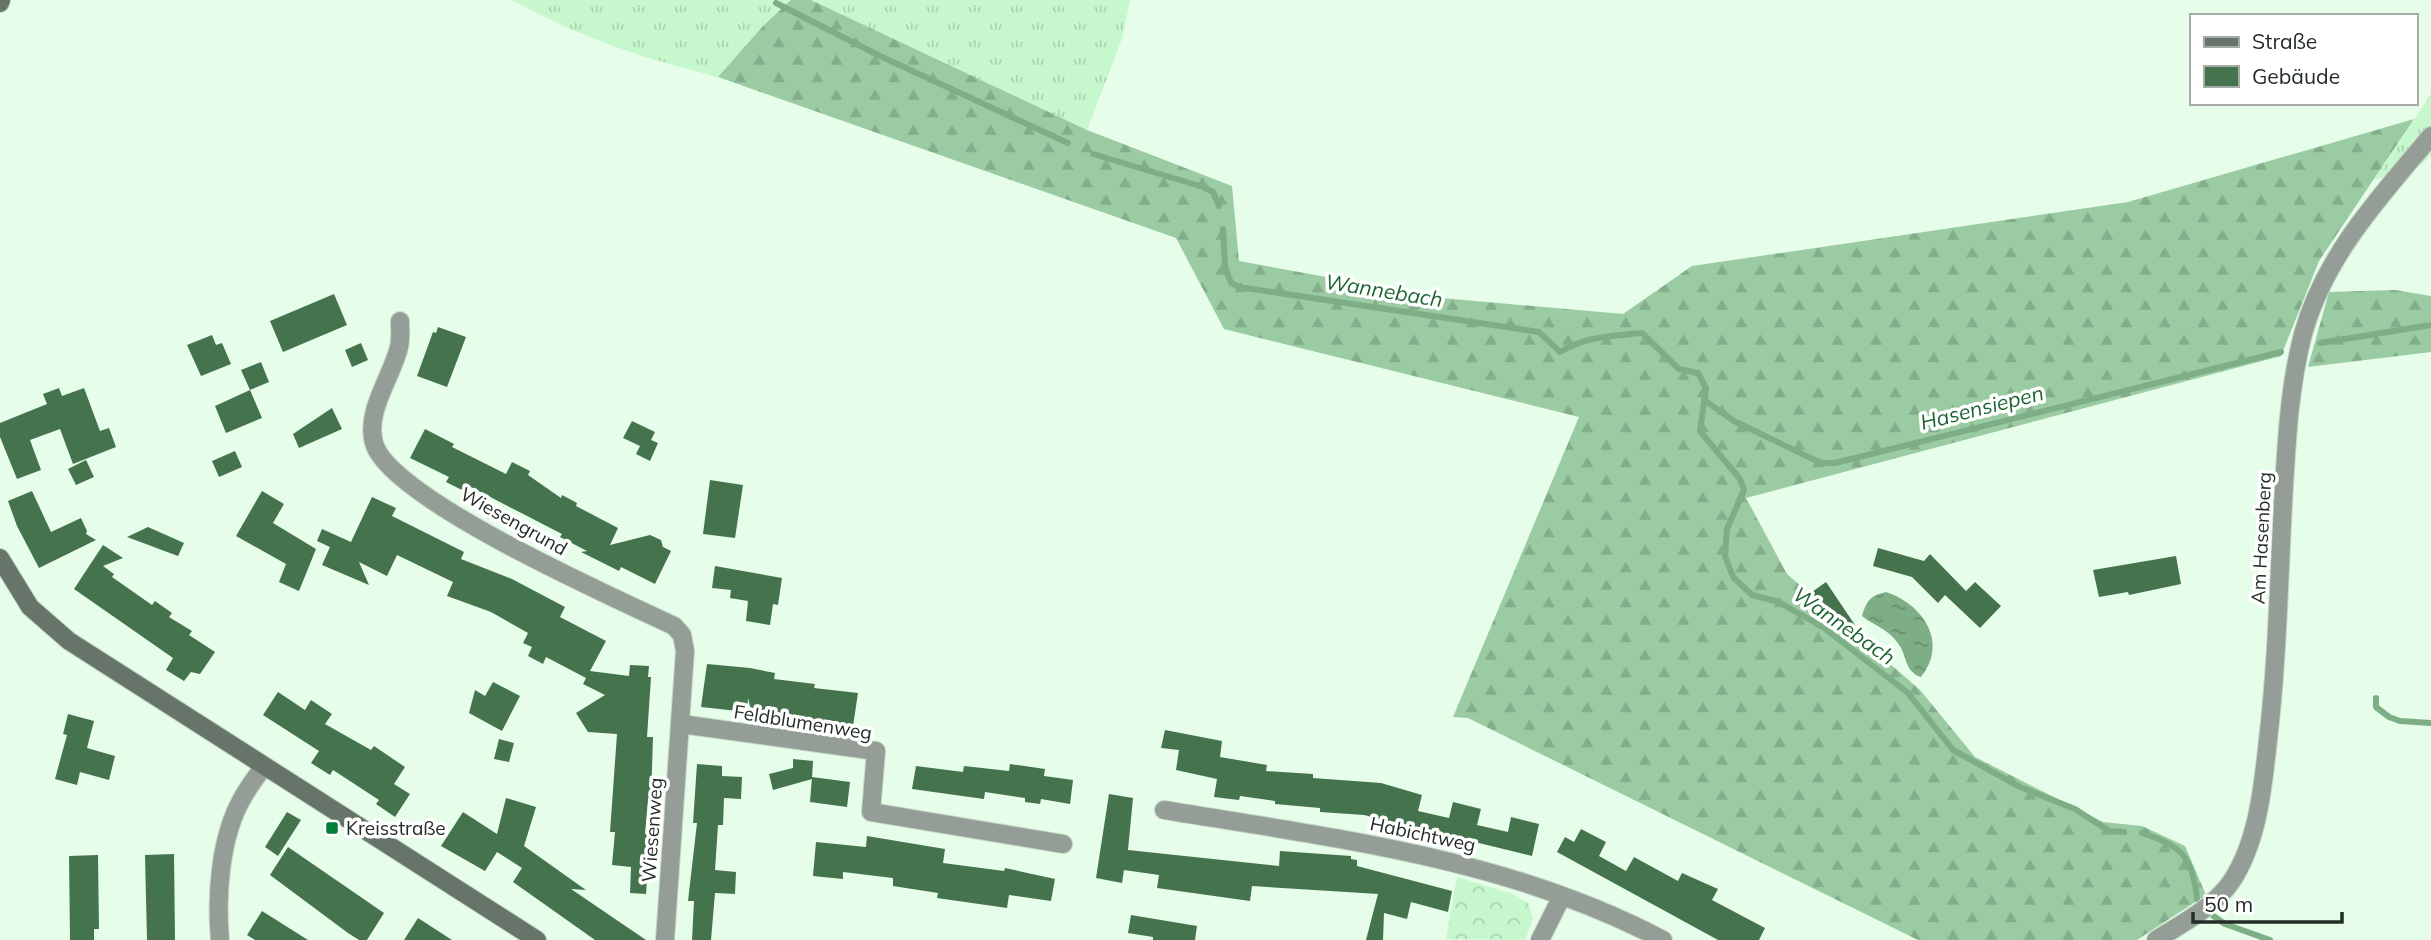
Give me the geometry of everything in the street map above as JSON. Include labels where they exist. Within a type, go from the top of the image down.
[{"type":"main road","points":[[0,558],[16,589],[51,628],[537,940]]},
{"type":"street","name":"Am Hasenberg","points":[[2156,940],[2199,912],[2231,881],[2250,838],[2258,805],[2275,681],[2290,398],[2309,314],[2329,268],[2352,232],[2431,136]]},
{"type":"street","name":"Wiesengrund","points":[[400,321],[400,346],[371,428],[374,444],[382,461],[396,475],[480,529],[674,626],[682,635],[685,651],[681,724]]},
{"type":"street","name":"Feldblumenweg","points":[[681,724],[876,751],[871,812],[1063,844]]},
{"type":"street","name":"Wiesenweg","points":[[665,940],[681,724]]},
{"type":"street","points":[[219,940],[218,919],[230,826],[242,798],[264,766]]},
{"type":"street","name":"Habichtweg","points":[[1164,810],[1375,844],[1474,866],[1662,940]]},
{"type":"street","points":[[1540,940],[1561,898]]},
{"type":"green space","points":[[512,0],[791,0],[763,26],[718,77],[612,46],[563,26]]},
{"type":"green space","points":[[791,0],[811,0],[1087,130],[1232,186],[1239,261],[1441,298],[1623,314],[1692,266],[2128,202],[2414,119],[2319,261],[2281,356],[1746,498],[1787,574],[1920,690],[1975,757],[2103,822],[2142,826],[2185,846],[2206,895],[2137,940],[1918,940],[1468,718],[1453,717],[1579,417],[1224,329],[1176,238],[718,77],[763,26]]},
{"type":"green space","points":[[811,0],[1130,0],[1123,36],[1087,130]]},
{"type":"green space","points":[[2431,94],[2431,155],[2423,163],[2374,180]]},
{"type":"green space","points":[[2395,290],[2431,296],[2431,352],[2308,367],[2329,292]]},
{"type":"green space","points":[[1457,877],[1513,894],[1528,903],[1533,918],[1525,940],[1446,939]]},
{"type":"water","points":[[1886,592],[1911,606],[1928,626],[1933,651],[1921,677],[1911,671],[1900,646],[1893,638],[1862,616],[1870,600]]},
{"type":"building","points":[[334,294],[347,325],[283,352],[270,321]]},
{"type":"building","points":[[438,327],[466,337],[447,387],[417,376],[433,332],[436,333]]},
{"type":"building","points":[[212,335],[216,345],[222,343],[231,364],[201,376],[187,345]]},
{"type":"building","points":[[361,343],[368,360],[352,367],[345,350]]},
{"type":"building","points":[[261,362],[269,382],[250,390],[241,370]]},
{"type":"building","points":[[59,388],[62,396],[84,388],[100,431],[109,428],[116,447],[73,464],[60,429],[30,440],[41,470],[17,479],[0,437],[0,423],[47,404],[43,394]]},
{"type":"building","points":[[250,390],[262,418],[226,433],[215,406]]},
{"type":"building","points":[[332,408],[342,429],[299,448],[293,434]]},
{"type":"building","points":[[632,421],[655,432],[651,440],[658,443],[650,461],[636,454],[640,446],[623,438]]},
{"type":"building","points":[[425,429],[454,444],[452,447],[506,474],[512,462],[530,471],[528,475],[561,498],[562,495],[577,503],[576,506],[618,528],[610,545],[650,535],[661,540],[663,547],[671,551],[655,584],[621,567],[619,571],[581,552],[587,551],[560,537],[562,534],[467,485],[464,491],[446,482],[449,477],[410,458]]},
{"type":"building","points":[[235,451],[242,467],[219,477],[212,461]]},
{"type":"building","points":[[86,460],[94,477],[76,485],[68,469]]},
{"type":"building","points":[[710,480],[743,485],[735,538],[703,534]]},
{"type":"building","points":[[32,491],[51,532],[81,518],[86,534],[96,540],[39,568],[17,526],[8,501]]},
{"type":"building","points":[[262,491],[284,504],[273,523],[316,549],[299,591],[279,582],[286,564],[236,536]]},
{"type":"building","points":[[372,497],[396,508],[392,516],[464,552],[461,559],[512,579],[565,607],[560,617],[606,641],[590,671],[629,676],[630,665],[649,666],[648,677],[651,677],[647,737],[653,737],[651,800],[648,800],[645,834],[650,834],[646,894],[630,893],[631,867],[612,865],[615,832],[610,832],[617,734],[588,732],[576,713],[605,695],[583,684],[586,678],[546,657],[543,664],[528,656],[532,647],[523,643],[528,633],[491,612],[447,596],[453,582],[397,555],[387,576],[359,562],[369,585],[322,565],[330,547],[317,541],[322,529],[351,542]]},
{"type":"building","points":[[148,527],[184,543],[178,556],[127,537]]},
{"type":"building","points":[[103,545],[123,558],[103,566],[114,574],[112,577],[152,605],[155,601],[172,613],[169,617],[192,631],[189,635],[215,652],[200,674],[191,672],[184,681],[166,670],[173,658],[74,589]]},
{"type":"building","points":[[1878,548],[1924,561],[1930,554],[1966,591],[1975,582],[2001,606],[1980,628],[1945,595],[1938,603],[1912,577],[1873,566]]},
{"type":"building","points":[[2176,556],[2181,584],[2129,595],[2128,592],[2099,597],[2093,570]]},
{"type":"building","points":[[715,566],[782,578],[778,605],[773,604],[770,625],[746,621],[748,601],[730,598],[731,590],[712,588]]},
{"type":"building","points":[[1826,582],[1855,625],[1840,635],[1812,592]]},
{"type":"building","points":[[707,664],[750,668],[775,673],[774,679],[815,684],[814,688],[858,693],[853,726],[752,714],[748,698],[747,712],[701,707]]},
{"type":"building","points":[[493,682],[520,696],[502,731],[469,713],[475,690],[485,696]]},
{"type":"building","points":[[278,692],[305,710],[311,700],[332,714],[325,724],[371,750],[374,746],[405,767],[394,784],[410,794],[395,817],[376,804],[379,800],[333,770],[330,775],[311,763],[319,751],[263,715]]},
{"type":"building","points":[[68,714],[94,721],[87,748],[115,756],[109,780],[80,772],[77,785],[55,779],[67,735],[63,734]]},
{"type":"building","points":[[1165,730],[1222,741],[1220,757],[1267,765],[1266,771],[1381,783],[1422,795],[1418,811],[1449,818],[1453,802],[1481,809],[1477,825],[1508,832],[1511,817],[1539,824],[1532,856],[1364,815],[1320,812],[1320,808],[1275,804],[1275,801],[1240,796],[1239,800],[1214,797],[1217,779],[1176,770],[1179,750],[1161,748]]},
{"type":"building","points":[[499,739],[514,743],[509,762],[494,759]]},
{"type":"building","points":[[793,759],[813,761],[812,779],[773,790],[769,774],[793,768]]},
{"type":"building","points":[[697,764],[722,766],[722,776],[742,777],[741,799],[724,798],[723,825],[718,825],[715,870],[736,872],[735,894],[715,893],[711,940],[692,940],[694,901],[688,901],[697,823],[693,823]]},
{"type":"building","points":[[1010,764],[1045,769],[1044,776],[1073,780],[1070,804],[1041,799],[1040,804],[1025,802],[1025,798],[985,792],[984,799],[912,789],[916,766],[963,772],[964,766],[1009,771]]},
{"type":"building","points":[[812,777],[850,782],[847,807],[810,802]]},
{"type":"building","points":[[1109,794],[1133,798],[1128,850],[1279,866],[1280,851],[1351,856],[1351,859],[1357,860],[1357,866],[1452,891],[1448,912],[1411,902],[1407,919],[1384,913],[1383,940],[1366,940],[1378,894],[1252,886],[1250,901],[1157,888],[1159,875],[1124,870],[1122,883],[1096,878]]},
{"type":"building","points":[[506,798],[536,807],[524,846],[586,890],[571,889],[646,940],[595,940],[513,882],[522,868],[497,852],[485,871],[441,846],[463,812],[497,834]]},
{"type":"building","points":[[287,812],[301,820],[278,856],[265,847]]},
{"type":"building","points":[[1581,829],[1606,842],[1599,856],[1626,871],[1634,857],[1678,881],[1682,873],[1718,889],[1712,900],[1765,928],[1759,940],[1718,940],[1557,852],[1565,837],[1574,842]]},
{"type":"building","points":[[867,836],[945,849],[943,863],[1004,871],[1005,868],[1055,879],[1051,901],[1009,895],[1007,908],[937,898],[938,893],[893,886],[893,878],[843,872],[843,879],[813,876],[816,842],[866,847]]},
{"type":"building","points":[[288,847],[384,913],[367,940],[359,940],[348,933],[270,875]]},
{"type":"building","points":[[174,854],[175,940],[147,940],[145,855]]},
{"type":"building","points":[[98,855],[99,929],[94,929],[94,940],[70,940],[69,856]]},
{"type":"building","points":[[262,911],[308,940],[255,940],[247,935]]},
{"type":"building","points":[[1131,915],[1197,926],[1195,940],[1153,940],[1153,937],[1128,933]]},
{"type":"building","points":[[418,918],[452,940],[404,940]]},
{"type":"waterway","name":"Wannebach","points":[[776,3],[880,56],[1068,143]]},
{"type":"waterway","name":"Wannebach","points":[[1093,154],[1203,187],[1213,192],[1219,206]]},
{"type":"waterway","name":"Wannebach","points":[[1223,229],[1225,267],[1231,283],[1239,287],[1539,332],[1560,352],[1589,340],[1642,333],[1679,369],[1698,373],[1706,388],[1700,431],[1740,479],[1744,490],[1727,529],[1725,556],[1733,577],[1752,595],[1779,602],[1824,628],[1908,693],[1953,750],[2020,787],[2075,809],[2109,831],[2124,832]]},
{"type":"waterway","name":"Hasensiepen","points":[[2320,343],[2431,325]]},
{"type":"waterway","name":"Hasensiepen","points":[[1704,400],[1734,421],[1821,463],[1835,463],[2281,352]]},
{"type":"waterway","points":[[2376,698],[2376,707],[2389,717],[2400,721],[2431,723]]},
{"type":"waterway","name":"Wannebach","points":[[2142,833],[2167,843],[2183,855],[2192,873],[2197,899]]},
{"type":"waterway","name":"Wannebach","points":[[2212,915],[2225,924],[2270,940]]},
{"type":"place","name":"Kreisstraße","points":[[332,828]]}]
